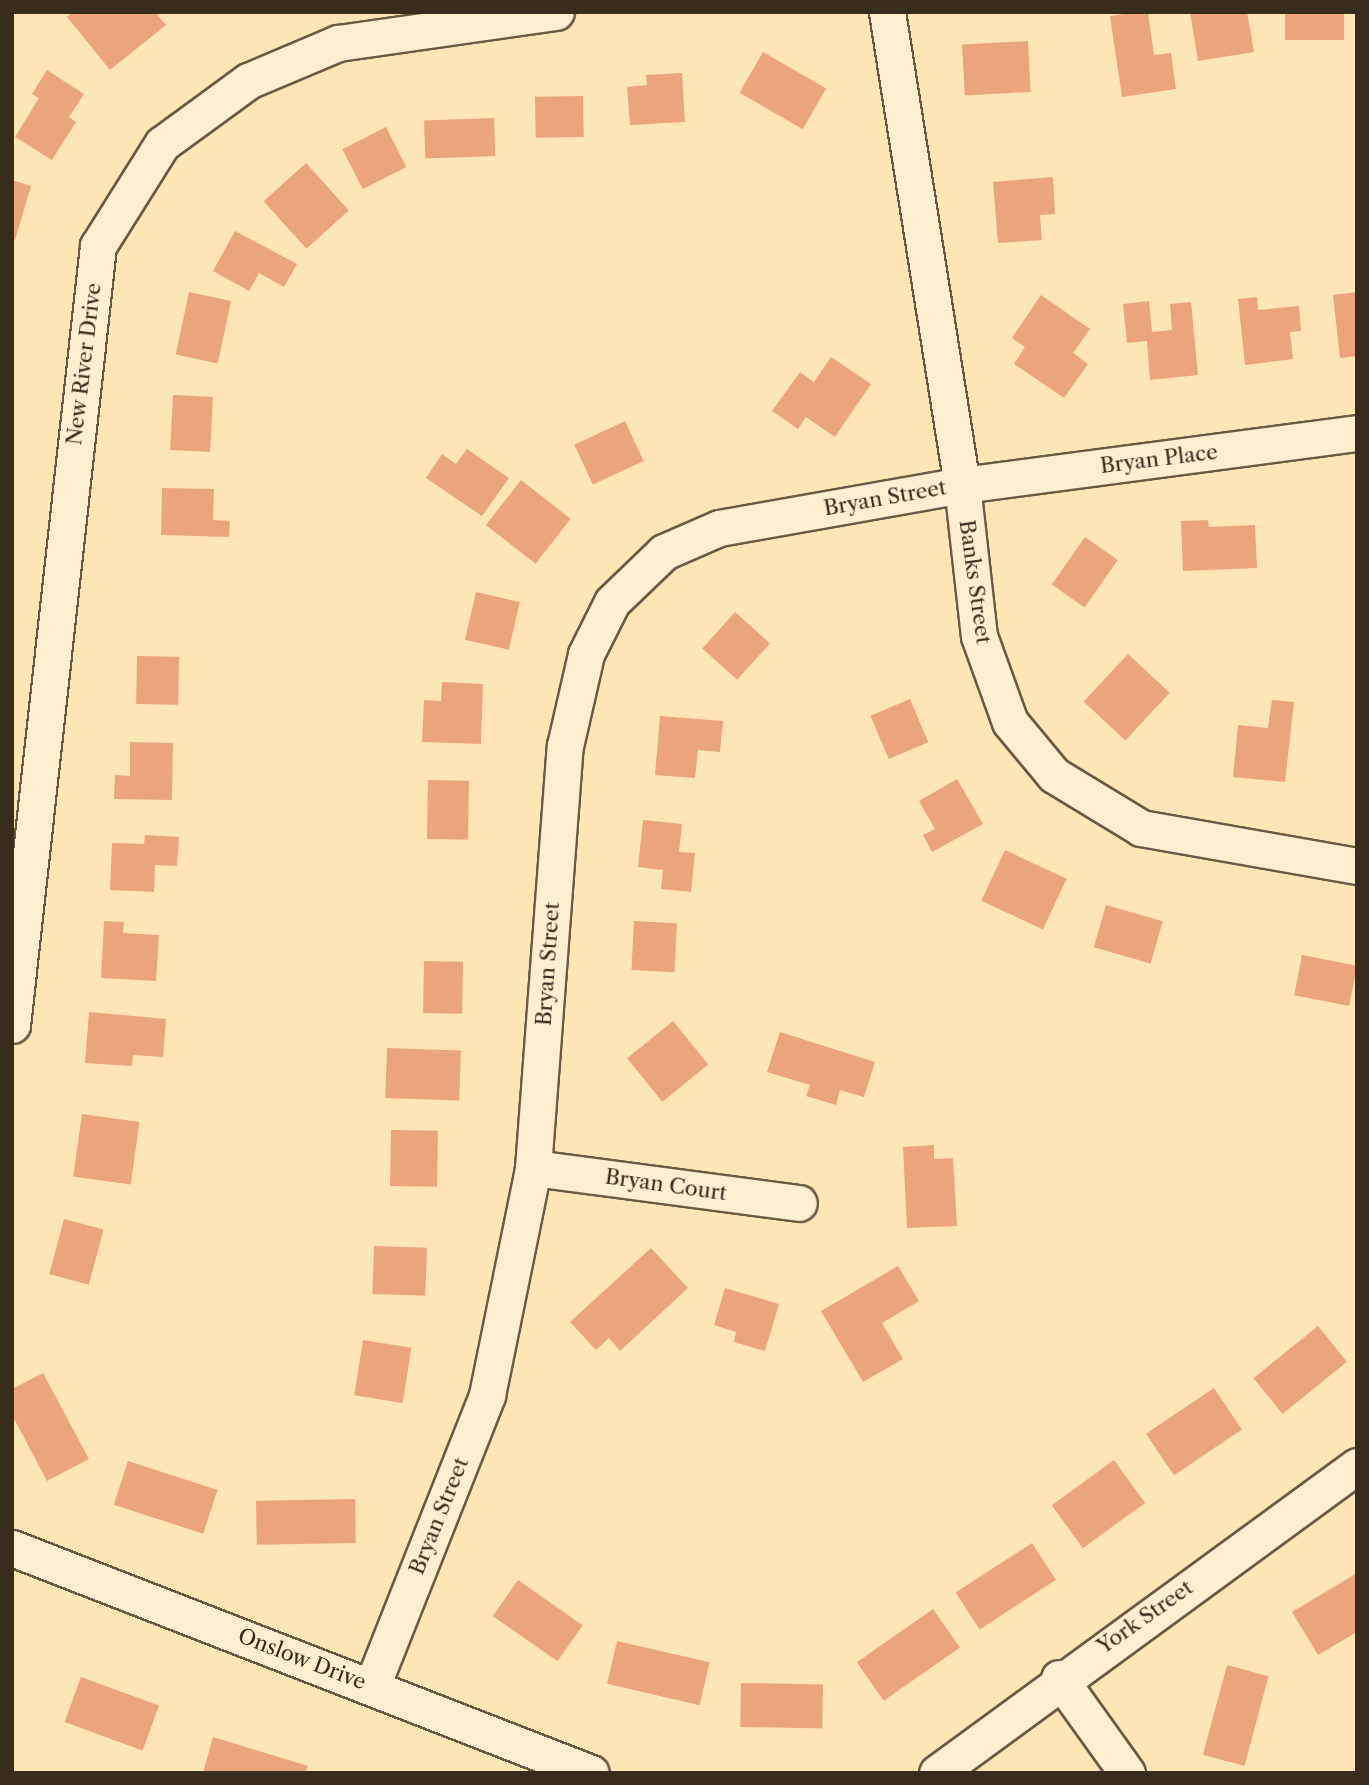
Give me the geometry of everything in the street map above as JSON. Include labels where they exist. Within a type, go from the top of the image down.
[{"type":"street","name":"New River Drive","points":[[12,1025],[98,246],[162,144],[248,81],[338,43],[556,12]]},
{"type":"street","name":"Banks Street","points":[[887,12],[962,485],[979,636],[1010,722],[1054,775],[1141,828],[1357,866]]},
{"type":"street","name":"Bryan Place","points":[[962,485],[1357,433]]},
{"type":"street","name":"Bryan Street","points":[[372,1686],[487,1395],[533,1168],[565,746],[586,654],[612,602],[664,552],[719,528],[962,485]]},
{"type":"street","name":"Bryan Court","points":[[533,1168],[799,1203]]},
{"type":"street","name":"York Street","points":[[937,1773],[1059,1678],[1357,1466]]},
{"type":"street","name":"Onslow Drive","points":[[12,1548],[591,1773]]},
{"type":"street","points":[[1059,1678],[1127,1773]]},
{"type":"building","points":[[72,12],[155,12],[166,25],[110,70],[67,17]]},
{"type":"building","points":[[1148,12],[1154,55],[1171,53],[1176,89],[1122,97],[1110,16]]},
{"type":"building","points":[[1190,12],[1247,12],[1254,52],[1198,61]]},
{"type":"building","points":[[1285,12],[1344,12],[1344,40],[1285,40]]},
{"type":"building","points":[[1028,41],[1031,92],[965,95],[962,44]]},
{"type":"building","points":[[763,52],[826,88],[803,129],[740,93]]},
{"type":"building","points":[[47,70],[84,94],[69,117],[76,122],[52,160],[15,137],[39,98],[32,94]]},
{"type":"building","points":[[682,73],[685,122],[630,125],[627,87],[647,85],[646,75]]},
{"type":"building","points":[[583,96],[584,137],[536,138],[535,97]]},
{"type":"building","points":[[494,118],[495,156],[425,158],[424,120]]},
{"type":"building","points":[[386,127],[406,167],[363,189],[342,149]]},
{"type":"building","points":[[306,163],[349,211],[306,249],[264,201]]},
{"type":"building","points":[[1053,177],[1055,214],[1040,215],[1042,240],[998,243],[993,182]]},
{"type":"building","points":[[12,180],[31,186],[15,240],[12,240]]},
{"type":"building","points":[[235,231],[297,264],[284,287],[259,273],[249,291],[213,271]]},
{"type":"building","points":[[189,292],[231,301],[218,364],[176,355]]},
{"type":"building","points":[[1357,292],[1357,356],[1340,358],[1333,295]]},
{"type":"building","points":[[1041,295],[1090,329],[1073,353],[1088,364],[1064,398],[1014,364],[1025,347],[1012,338]]},
{"type":"building","points":[[1257,297],[1258,310],[1299,306],[1301,331],[1290,332],[1293,359],[1245,365],[1238,299]]},
{"type":"building","points":[[1149,301],[1152,332],[1172,330],[1170,304],[1191,302],[1198,375],[1150,380],[1147,341],[1127,343],[1123,304]]},
{"type":"building","points":[[831,357],[871,384],[835,437],[806,417],[798,429],[772,411],[800,372],[814,382]]},
{"type":"building","points":[[173,395],[213,397],[210,452],[170,450]]},
{"type":"building","points":[[625,421],[644,461],[593,485],[574,445]]},
{"type":"building","points":[[467,449],[509,478],[482,516],[426,478],[442,454],[456,464]]},
{"type":"building","points":[[521,480],[571,519],[536,564],[486,525]]},
{"type":"building","points":[[162,488],[214,489],[213,520],[230,521],[229,537],[161,535]]},
{"type":"building","points":[[1208,520],[1209,527],[1255,525],[1257,568],[1183,571],[1181,521]]},
{"type":"building","points":[[1085,537],[1118,560],[1084,607],[1052,585]]},
{"type":"building","points":[[476,592],[520,602],[509,650],[465,640]]},
{"type":"building","points":[[735,612],[770,643],[737,680],[702,648]]},
{"type":"building","points":[[1128,654],[1170,693],[1125,740],[1084,702]]},
{"type":"building","points":[[137,656],[179,657],[178,705],[136,704]]},
{"type":"building","points":[[442,682],[483,684],[481,744],[422,742],[424,700],[441,701]]},
{"type":"building","points":[[910,699],[928,742],[889,759],[870,716]]},
{"type":"building","points":[[1272,700],[1294,702],[1285,782],[1233,777],[1238,725],[1268,728]]},
{"type":"building","points":[[660,716],[723,721],[720,752],[698,750],[695,778],[655,775]]},
{"type":"building","points":[[130,742],[173,743],[172,800],[114,799],[115,775],[130,776]]},
{"type":"building","points":[[957,779],[983,824],[932,852],[923,835],[935,829],[919,801]]},
{"type":"building","points":[[428,780],[469,781],[468,840],[427,839]]},
{"type":"building","points":[[643,820],[682,824],[679,852],[695,853],[691,892],[661,889],[663,870],[638,867]]},
{"type":"building","points":[[145,835],[179,837],[177,866],[155,865],[154,892],[110,890],[112,843],[144,844]]},
{"type":"building","points":[[1005,850],[1067,879],[1043,929],[981,901]]},
{"type":"building","points":[[1106,905],[1163,921],[1151,964],[1094,947]]},
{"type":"building","points":[[104,921],[124,922],[123,933],[159,935],[156,981],[101,978]]},
{"type":"building","points":[[634,921],[677,923],[674,972],[631,970]]},
{"type":"building","points":[[1302,955],[1357,966],[1349,1006],[1294,995]]},
{"type":"building","points":[[424,961],[463,962],[462,1014],[423,1013]]},
{"type":"building","points":[[89,1012],[166,1019],[163,1057],[133,1055],[132,1066],[85,1063]]},
{"type":"building","points":[[673,1021],[708,1065],[662,1102],[627,1058]]},
{"type":"building","points":[[780,1032],[875,1062],[864,1097],[840,1090],[836,1105],[806,1096],[810,1085],[767,1072]]},
{"type":"building","points":[[387,1048],[461,1051],[459,1101],[385,1098]]},
{"type":"building","points":[[82,1114],[139,1122],[131,1184],[73,1176]]},
{"type":"building","points":[[391,1130],[438,1131],[437,1187],[390,1186]]},
{"type":"building","points":[[934,1145],[934,1159],[953,1158],[957,1226],[907,1228],[903,1147]]},
{"type":"building","points":[[64,1219],[104,1230],[89,1285],[49,1274]]},
{"type":"building","points":[[374,1246],[427,1248],[425,1296],[372,1294]]},
{"type":"building","points":[[651,1248],[688,1288],[620,1351],[609,1338],[596,1350],[570,1322]]},
{"type":"building","points":[[898,1266],[919,1301],[882,1323],[903,1359],[863,1382],[821,1311]]},
{"type":"building","points":[[725,1288],[779,1304],[765,1351],[734,1342],[736,1332],[714,1325]]},
{"type":"building","points":[[1318,1326],[1347,1362],[1282,1414],[1253,1378]]},
{"type":"building","points":[[363,1340],[411,1348],[403,1403],[354,1395]]},
{"type":"building","points":[[43,1373],[89,1459],[47,1481],[12,1415],[12,1389]]},
{"type":"building","points":[[1214,1388],[1242,1429],[1174,1475],[1146,1434]]},
{"type":"building","points":[[1114,1460],[1145,1503],[1083,1548],[1052,1505]]},
{"type":"building","points":[[128,1461],[217,1490],[203,1534],[114,1505]]},
{"type":"building","points":[[355,1499],[356,1543],[257,1545],[256,1501]]},
{"type":"building","points":[[1032,1543],[1056,1580],[980,1629],[956,1593]]},
{"type":"building","points":[[1357,1573],[1357,1632],[1318,1655],[1292,1612]]},
{"type":"building","points":[[518,1580],[583,1625],[557,1661],[493,1616]]},
{"type":"building","points":[[933,1609],[960,1648],[884,1701],[857,1662]]},
{"type":"building","points":[[617,1641],[710,1662],[700,1705],[607,1684]]},
{"type":"building","points":[[1227,1665],[1269,1676],[1244,1766],[1203,1755]]},
{"type":"building","points":[[81,1677],[159,1705],[143,1750],[65,1722]]},
{"type":"building","points":[[741,1683],[823,1684],[822,1728],[740,1727]]},
{"type":"building","points":[[213,1737],[308,1766],[305,1773],[203,1773]]}]
